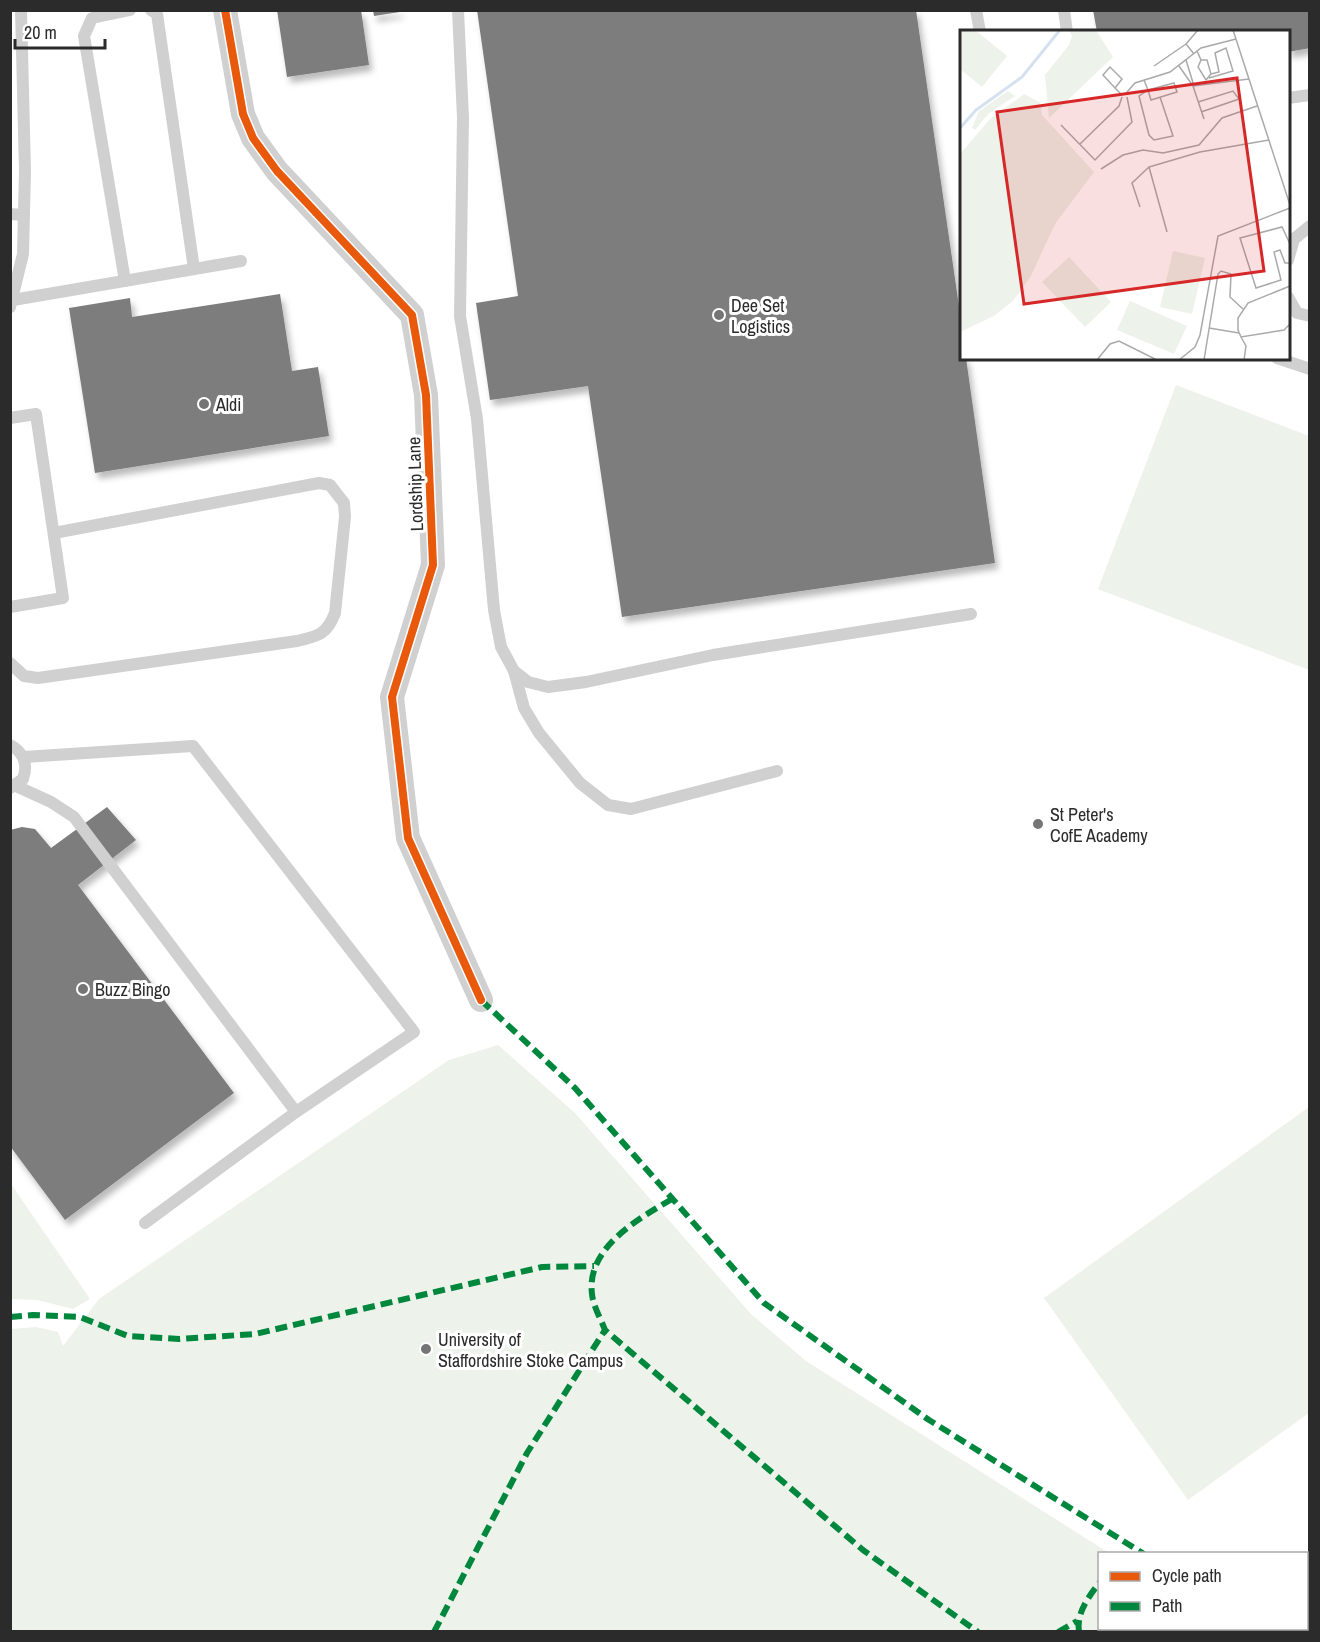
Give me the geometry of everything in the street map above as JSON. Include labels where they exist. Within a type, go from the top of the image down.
[{"type":"street","name":"Lordship Lane","points":[[225,10],[243,114],[253,138],[277,171],[412,315],[426,395],[433,565],[392,697],[408,838],[481,1000]]},
{"type":"lane","points":[[21,10],[23,254],[12,298],[241,261]]},
{"type":"lane","points":[[125,280],[84,36],[92,18],[130,10]]},
{"type":"lane","points":[[151,10],[157,14],[194,269]]},
{"type":"lane","points":[[458,10],[463,118],[460,316],[477,418],[494,610],[501,647],[514,671],[524,708],[538,733],[580,783],[608,805],[631,809],[777,771]]},
{"type":"lane","points":[[976,10],[980,30]]},
{"type":"lane","points":[[1064,10],[1067,30]]},
{"type":"lane","points":[[1290,98],[1310,95]]},
{"type":"lane","points":[[10,214],[24,215]]},
{"type":"lane","points":[[1290,253],[1294,239],[1310,226]]},
{"type":"lane","points":[[1290,299],[1303,315]]},
{"type":"lane","points":[[1283,360],[1310,369]]},
{"type":"lane","points":[[10,418],[36,414],[63,598],[10,607]]},
{"type":"lane","points":[[10,663],[24,676],[38,678],[297,641],[318,636],[330,627],[335,613],[345,517],[344,502],[330,484],[320,483],[54,532]]},
{"type":"lane","points":[[514,671],[528,682],[548,687],[586,682],[713,655],[970,614]]},
{"type":"lane","points":[[10,745],[24,757],[193,746],[414,1032],[296,1112],[146,1223]]},
{"type":"lane","points":[[24,757],[25,775],[13,787],[51,802],[74,817],[296,1112]]},
{"type":"shaded area","points":[[1176,385],[1309,436],[1309,670],[1098,589]]},
{"type":"shaded area","name":"University of Staffordshire Stoke Campus","points":[[498,1045],[575,1113],[751,1314],[806,1361],[1107,1552],[1098,1552],[1098,1630],[1203,1631],[11,1631],[11,1329],[36,1327],[58,1332],[63,1346],[99,1299],[449,1060]]},
{"type":"shaded area","points":[[1309,1107],[1309,1413],[1188,1500],[1044,1298]]},
{"type":"shaded area","points":[[11,1184],[90,1299],[73,1309],[37,1300],[11,1299]]},
{"type":"building","points":[[277,10],[361,10],[369,65],[287,77]]},
{"type":"building","points":[[373,10],[400,10],[400,12],[374,16]]},
{"type":"building","name":"Dee Set Logistics","points":[[477,10],[916,10],[960,313],[960,360],[966,360],[995,563],[622,617],[588,386],[490,400],[476,303],[518,296]]},
{"type":"building","points":[[1093,10],[1310,10],[1310,48],[1290,52],[1290,30],[1097,30]]},
{"type":"building","name":"Aldi","points":[[280,294],[292,371],[318,367],[329,436],[95,473],[69,308],[130,298],[132,317]]},
{"type":"building","name":"Buzz Bingo","points":[[107,807],[136,840],[78,885],[234,1093],[65,1220],[10,1146],[10,830],[22,827],[35,829],[51,848]]},
{"type":"marked path","points":[[481,1000],[575,1088],[764,1303],[929,1420],[1141,1552]]},
{"type":"marked path","points":[[672,1199],[644,1216],[617,1237],[597,1263],[592,1278],[592,1294],[595,1308],[605,1330],[863,1550],[978,1632]]},
{"type":"marked path","points":[[10,1317],[33,1315],[80,1317],[128,1336],[179,1339],[255,1334],[542,1267],[594,1266]]},
{"type":"marked path","points":[[434,1632],[527,1453],[605,1330]]},
{"type":"marked path","points":[[1079,1632],[1081,1612],[1098,1585]]},
{"type":"marked path","points":[[1058,1632],[1077,1621]]},
{"type":"cycle path","points":[[225,10],[243,114],[253,138],[277,171],[412,315],[426,395],[433,565],[392,697],[408,838],[481,1000]]},
{"type":"place","name":"Dee Set Logistics","points":[[719,315]]},
{"type":"place","name":"Aldi","points":[[204,404]]},
{"type":"place","name":"St Peter's CofE Academy","points":[[1038,824]]},
{"type":"place","name":"Buzz Bingo","points":[[83,989]]},
{"type":"place","name":"University of Staffordshire Stoke Campus","points":[[426,1349]]}]
